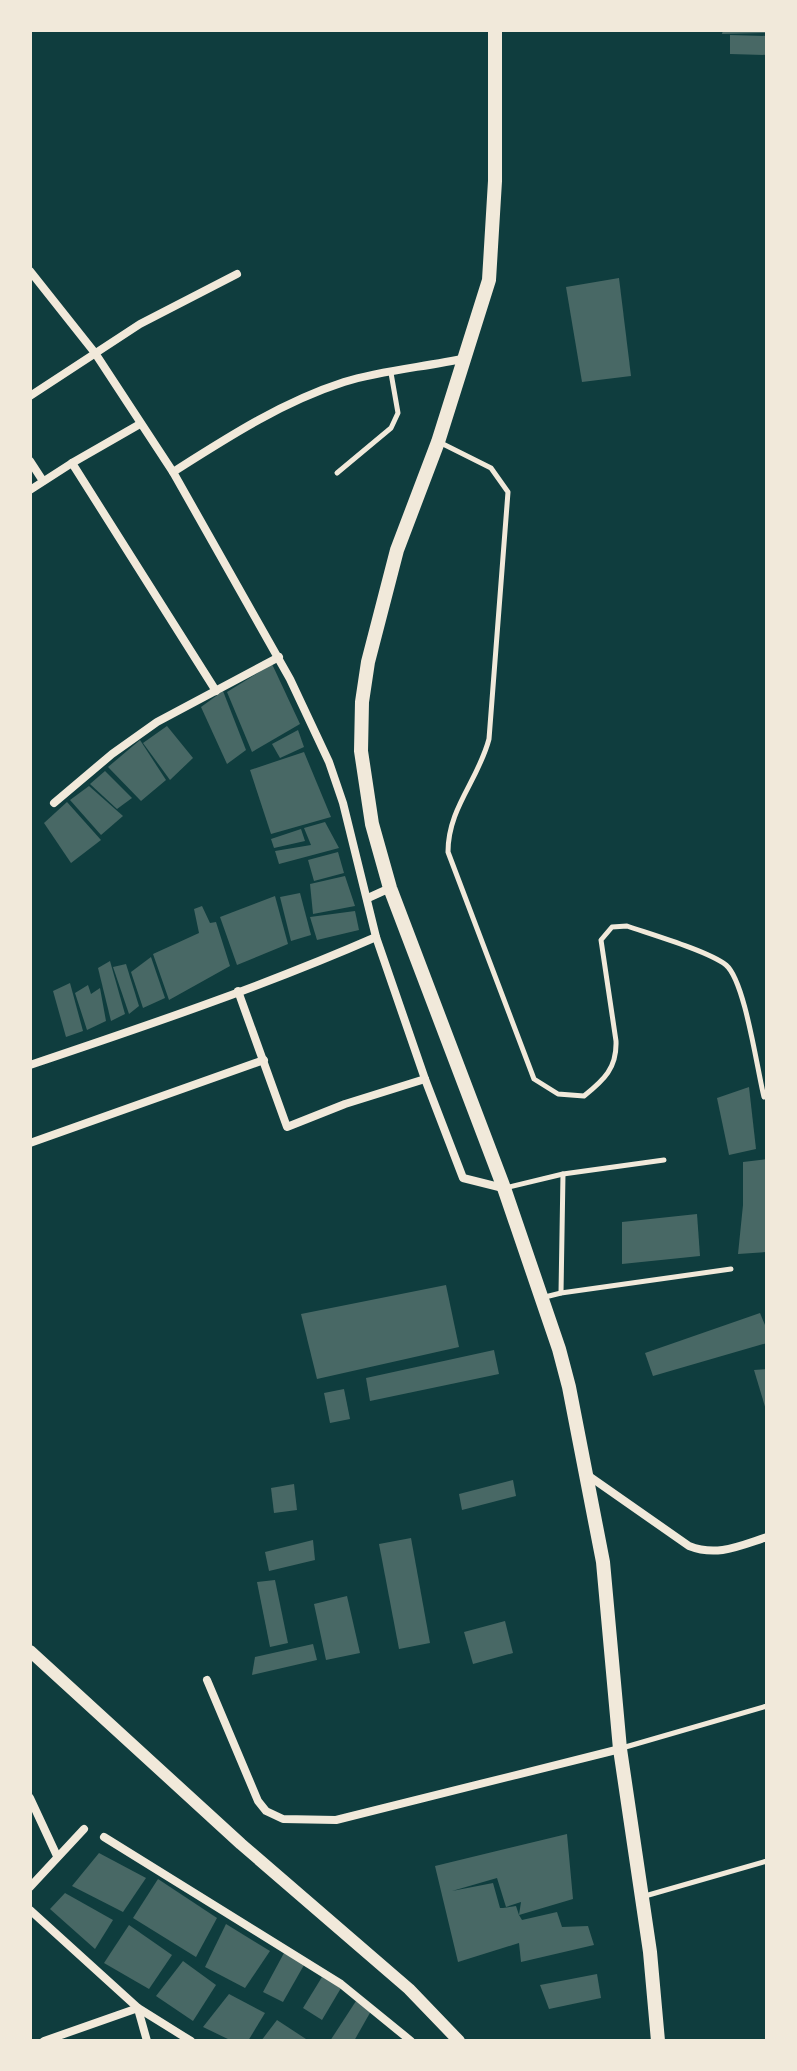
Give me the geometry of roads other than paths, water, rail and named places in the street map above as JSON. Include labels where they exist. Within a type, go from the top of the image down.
[{"type":"main road","points":[[495,30],[489,280],[438,442],[397,550],[368,662],[362,702],[361,751],[372,824],[390,888],[504,1188],[559,1349],[603,1562],[620,1749],[650,1952],[658,2041]]},
{"type":"street","points":[[30,271],[95,353],[173,472],[279,657],[329,762],[343,803],[376,937],[463,1178],[504,1188]]},
{"type":"street","points":[[30,396],[140,324],[237,274]]},
{"type":"street","points":[[173,472],[248,424],[347,381],[466,358]]},
{"type":"street","points":[[30,490],[140,424]]},
{"type":"street","points":[[30,461],[43,481]]},
{"type":"street","points":[[72,463],[216,691]]},
{"type":"street","points":[[54,803],[112,754],[157,722],[279,657]]},
{"type":"street","points":[[368,898],[390,888]]},
{"type":"street","points":[[30,1065],[238,991],[376,937]]},
{"type":"street","points":[[238,991],[287,1127],[345,1104],[425,1079]]},
{"type":"street","points":[[30,1143],[264,1060]]},
{"type":"street","points":[[586,1474],[689,1546],[705,1553],[767,1537]]},
{"type":"street","points":[[30,1651],[241,1844],[409,1989],[459,2041]]},
{"type":"street","points":[[207,1680],[258,1801],[266,1811],[283,1819],[336,1820],[620,1749]]},
{"type":"street","points":[[30,1798],[57,1856]]},
{"type":"street","points":[[30,1887],[84,1829]]},
{"type":"street","points":[[104,1837],[341,1984],[411,2041]]},
{"type":"street","points":[[30,1910],[138,2008],[191,2041]]},
{"type":"street","points":[[44,2041],[138,2008]]},
{"type":"street","points":[[138,2008],[147,2041]]},
{"type":"lane","points":[[337,473],[391,428],[398,413],[391,373]]},
{"type":"lane","points":[[438,442],[491,468],[508,492],[489,739],[483,761],[454,814],[448,832],[448,852],[534,1079],[558,1094],[584,1096],[607,1078],[617,1058],[601,940],[612,927],[627,926],[728,966],[740,987],[764,1097]]},
{"type":"lane","points":[[504,1188],[563,1174],[664,1160]]},
{"type":"lane","points":[[561,1293],[563,1174]]},
{"type":"lane","points":[[540,1299],[561,1293],[731,1269]]},
{"type":"lane","points":[[620,1749],[767,1706]]},
{"type":"lane","points":[[641,1897],[767,1861]]}]
